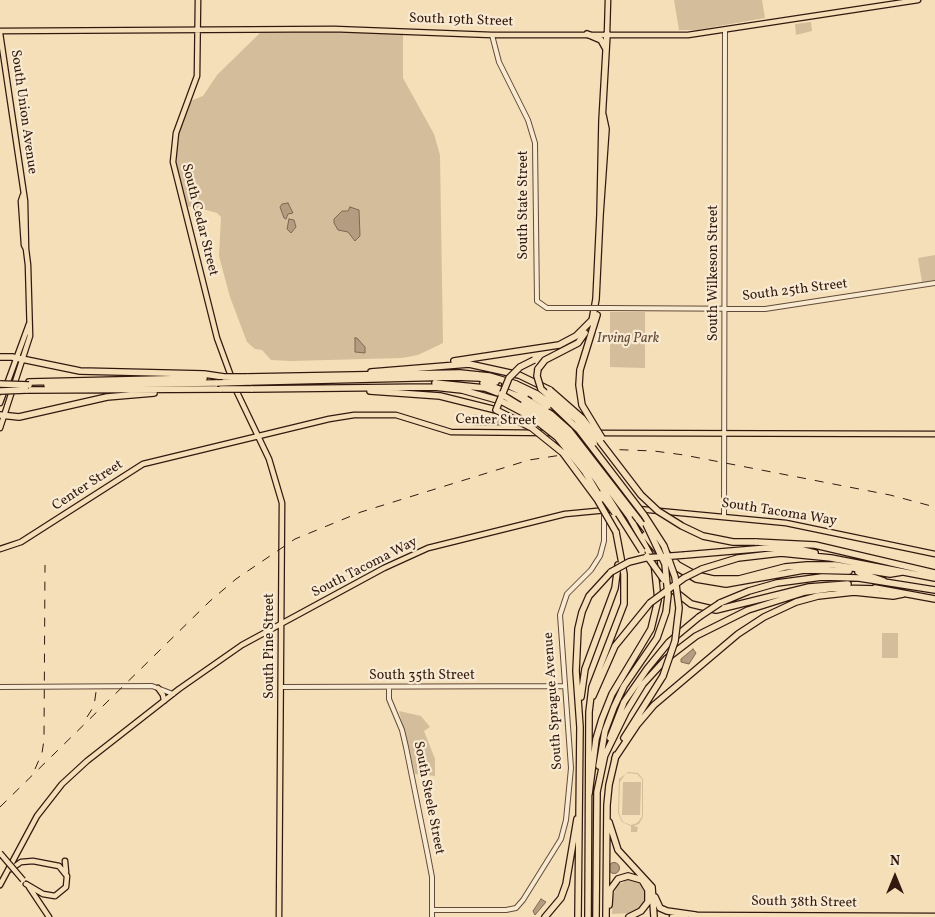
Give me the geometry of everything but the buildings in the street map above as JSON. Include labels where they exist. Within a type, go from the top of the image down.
[{"type":"highway","points":[[587,34],[601,40],[607,52]]},
{"type":"highway","points":[[608,34],[603,114],[596,322],[580,370],[579,392],[585,410],[620,468]]},
{"type":"highway","points":[[596,299],[593,319],[581,337],[572,347],[543,361],[538,369],[537,380],[541,389],[582,426],[660,538],[675,577],[678,599],[678,624],[673,650],[663,676],[629,729],[615,758],[607,805],[607,917]]},
{"type":"highway","points":[[400,369],[559,344],[576,336],[593,319]]},
{"type":"highway","points":[[496,410],[501,394],[514,372],[534,360],[571,345],[581,337]]},
{"type":"highway","points":[[0,357],[16,358],[80,371],[216,379],[480,378],[507,385],[536,396],[555,411],[577,432],[646,522],[665,564],[668,595],[666,612],[657,638],[624,686],[611,713],[601,746],[597,792],[596,917]]},
{"type":"highway","points":[[349,375],[457,364],[485,366],[527,378],[550,390],[582,418],[648,502],[682,526],[711,538],[815,545],[935,573]]},
{"type":"highway","points":[[0,391],[28,386],[224,378],[248,380],[349,375],[479,374],[516,384],[553,405],[576,426],[614,474]]},
{"type":"highway","points":[[407,379],[479,382],[498,387],[551,414],[573,434],[672,560],[690,572],[707,578],[739,579],[785,567],[807,564],[835,565],[890,574],[902,572]]},
{"type":"highway","points":[[0,383],[28,386],[176,389],[406,387],[453,389],[501,402],[525,414],[550,431],[572,455],[664,580],[686,602],[716,610],[826,584],[870,586],[935,599]]},
{"type":"highway","points":[[406,387],[426,383],[472,385],[501,392],[525,401],[574,442],[629,516],[670,564],[703,581],[733,584],[789,572],[827,569],[862,573],[884,581]]},
{"type":"highway","points":[[353,388],[367,391],[418,393],[451,398],[496,410],[537,430],[563,453],[598,499],[616,532]]},
{"type":"highway","points":[[2,416],[28,415],[107,397],[166,392],[176,389]]},
{"type":"highway","points":[[501,394],[545,421],[568,442],[597,480],[642,551]]},
{"type":"highway","points":[[588,917],[589,712],[592,687],[624,604],[624,584],[616,532],[608,511],[590,480]]},
{"type":"highway","points":[[588,798],[592,787],[596,739],[602,719],[612,694],[651,629],[658,600],[654,562],[629,516]]},
{"type":"highway","points":[[580,727],[576,671],[580,619],[592,590],[611,572],[629,562],[644,558],[775,548],[811,552],[831,558]]},
{"type":"highway","points":[[589,712],[597,685],[614,646],[650,603],[684,578],[702,569],[719,563],[765,553],[789,553],[831,558],[935,578]]},
{"type":"highway","points":[[578,917],[580,727],[584,669],[615,588],[620,558]]},
{"type":"highway","points":[[599,776],[619,714],[634,686],[658,654],[699,617],[720,603],[749,590],[800,579],[836,577],[884,581],[935,590]]},
{"type":"highway","points":[[604,757],[626,712],[643,684],[666,659],[696,636],[748,610],[804,592],[834,588],[878,589]]},
{"type":"highway","points":[[615,758],[637,725],[654,705],[738,634],[764,617],[796,602],[818,596],[854,592],[893,596],[903,594]]},
{"type":"highway","points":[[545,917],[561,898],[566,884],[577,815],[580,779]]},
{"type":"highway","points":[[607,805],[611,835],[618,850],[648,881],[657,902],[663,910],[692,916]]},
{"type":"highway","points":[[607,917],[612,887],[618,879],[628,876],[644,882],[649,896],[644,909],[629,917]]},
{"type":"highway","points":[[653,889],[654,917]]},
{"type":"main road","name":"South Cedar Street","points":[[198,0],[197,76],[176,132],[173,162],[217,338],[234,384]]},
{"type":"main road","points":[[608,0],[608,34]]},
{"type":"main road","name":"South 19th Street","points":[[0,32],[372,30],[492,34],[688,35],[918,0]]},
{"type":"main road","name":"South Union Avenue","points":[[0,32],[16,128],[23,195],[30,336],[24,360],[2,416],[0,428]]},
{"type":"main road","name":"South Union Avenue","points":[[0,403],[29,323]]},
{"type":"main road","name":"South Pine Street","points":[[234,384],[275,473],[281,500],[279,917]]},
{"type":"main road","name":"Center Street","points":[[0,549],[21,542],[143,464],[329,419],[380,414],[407,417],[455,433],[935,434]]},
{"type":"main road","name":"South Tacoma Way","points":[[0,885],[3,876],[37,816],[62,784],[87,761],[173,694],[230,653],[281,623],[384,568],[421,551],[540,520],[604,509],[650,508],[795,524],[935,554]]},
{"type":"main road","points":[[158,688],[163,695],[164,701]]},
{"type":"main road","points":[[0,853],[25,882],[49,917]]},
{"type":"main road","points":[[3,876],[17,863],[33,861],[59,866],[66,873]]},
{"type":"main road","points":[[25,882],[46,895],[58,895],[66,887],[65,861]]},
{"type":"main road","name":"South 38th Street","points":[[672,917],[762,915],[935,916]]},
{"type":"street","name":"South Wilkeson Street","points":[[724,516],[725,30]]},
{"type":"street","name":"South State Street","points":[[492,34],[499,62],[523,109],[533,134],[536,152],[536,294],[538,303]]},
{"type":"street","name":"South 25th Street","points":[[538,303],[547,308],[765,309],[935,283]]},
{"type":"street","name":"South Sprague Avenue","points":[[432,910],[510,910],[518,906],[559,843],[566,825],[572,768],[559,623],[560,609],[571,588],[591,570],[600,556],[604,541],[604,509]]},
{"type":"street","name":"South 35th Street","points":[[281,687],[564,686]]},
{"type":"street","points":[[0,687],[158,688],[173,694]]},
{"type":"street","name":"South Steele Street","points":[[389,687],[389,699],[402,730],[406,746],[427,849],[432,877],[432,917]]},
{"type":"green space","points":[[674,0],[762,0],[765,18],[696,30],[679,30]]},
{"type":"green space","points":[[811,22],[812,31],[796,35],[795,24]]},
{"type":"green space","points":[[262,31],[403,31],[403,78],[434,134],[440,155],[443,343],[418,355],[402,358],[291,361],[271,360],[262,350],[255,349],[247,342],[230,297],[219,256],[221,217],[217,213],[183,206],[174,170],[176,133],[190,101],[203,96],[217,75]]},
{"type":"green space","points":[[935,255],[935,280],[922,282],[918,258]]},
{"type":"green space","name":"Irving Park","points":[[610,312],[645,312],[645,368],[610,367]]},
{"type":"green space","points":[[882,633],[898,633],[898,658],[882,658]]},
{"type":"green space","points":[[399,711],[421,716],[430,727],[424,731],[435,759],[435,776],[415,774]]},
{"type":"green space","points":[[627,773],[638,773],[643,779],[643,817],[639,824],[633,826],[638,827],[637,832],[631,832],[631,826],[622,822],[618,813],[619,779],[625,774],[620,782],[619,813],[623,822],[631,825],[637,823],[642,817],[642,779],[637,774]]},
{"type":"green space","points":[[623,782],[641,782],[640,815],[622,815]]},
{"type":"green space","points":[[625,879],[636,880],[643,884],[647,899],[642,909],[632,913],[612,914],[613,897],[617,884],[623,883]]},
{"type":"shaded area","points":[[288,203],[293,213],[288,214],[286,219],[280,207],[282,204]]},
{"type":"shaded area","points":[[350,207],[359,210],[360,236],[355,241],[348,232],[338,230],[334,223],[334,219],[342,211],[348,211]]},
{"type":"shaded area","points":[[289,219],[294,220],[296,227],[291,233],[287,229]]},
{"type":"shaded area","points":[[355,338],[365,347],[365,353],[355,352]]},
{"type":"shaded area","points":[[475,415],[506,421],[503,425],[474,425],[471,420]]},
{"type":"shaded area","points":[[693,649],[696,653],[689,664],[681,662],[681,659]]},
{"type":"shaded area","points":[[614,862],[620,868],[614,874],[608,868]]},
{"type":"shaded area","points":[[541,899],[546,902],[535,915],[533,911]]},
{"type":"railway","points":[[0,807],[210,601],[236,579],[295,539],[361,512],[529,460],[601,449],[654,451],[684,455],[890,495],[935,507]]},
{"type":"railway","points":[[35,769],[42,753],[44,740],[45,565]]},
{"type":"railway","points":[[87,717],[94,706],[96,692]]}]
